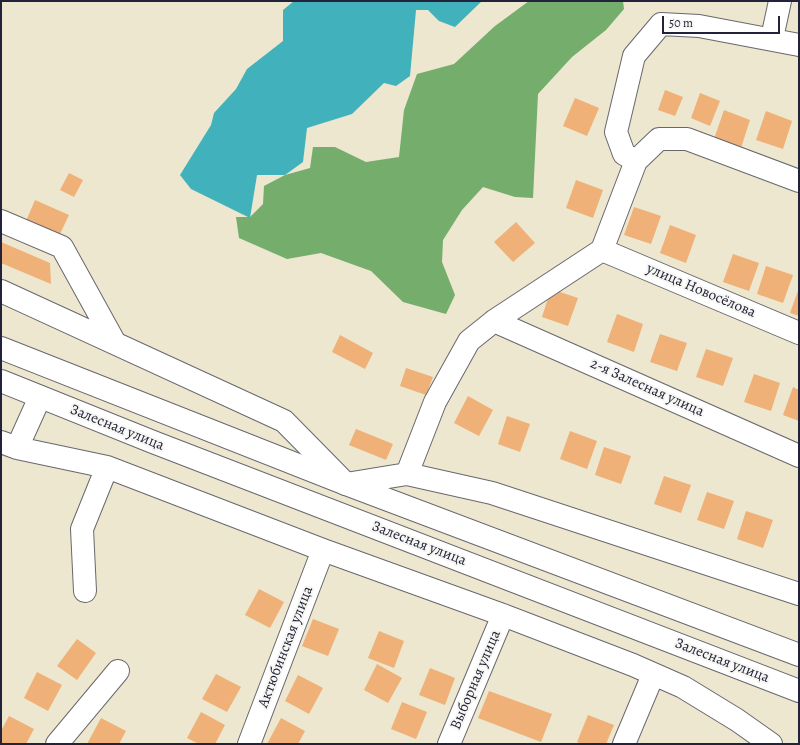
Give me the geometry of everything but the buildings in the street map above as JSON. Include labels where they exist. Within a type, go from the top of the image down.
[{"type":"street","points":[[772,38],[780,1]]},
{"type":"street","points":[[636,161],[624,154],[616,132],[634,56],[661,24],[699,26],[772,38],[799,45]]},
{"type":"street","points":[[407,474],[436,402],[468,341],[494,321],[602,250],[636,161],[659,139],[687,139],[799,181]]},
{"type":"street","points":[[1,221],[62,246],[114,343]]},
{"type":"street","name":"улица Новосёлова","points":[[602,250],[799,333]]},
{"type":"street","name":"Залесная улица","points":[[1,292],[284,421],[346,484]]},
{"type":"street","name":"2-я Залесная улица","points":[[494,321],[799,456]]},
{"type":"street","name":"Залесная улица","points":[[1,348],[346,484],[799,655]]},
{"type":"street","name":"Залесная улица","points":[[1,381],[153,442],[799,691]]},
{"type":"street","points":[[40,397],[9,445],[107,466],[323,550],[502,615],[632,665],[683,687],[737,720],[771,744]]},
{"type":"street","points":[[85,591],[82,528],[107,466]]},
{"type":"street","points":[[346,484],[407,474],[492,493],[799,594]]},
{"type":"street","name":"Актюбинская улица","points":[[249,744],[323,550]]},
{"type":"street","name":"Выборная улица","points":[[449,744],[502,615]]},
{"type":"street","points":[[57,744],[118,671]]},
{"type":"street","points":[[624,744],[653,675]]},
{"type":"green space","points":[[529,1],[623,1],[624,9],[606,30],[572,57],[538,94],[533,198],[515,197],[483,187],[462,210],[443,240],[442,262],[455,295],[446,314],[403,302],[371,271],[321,253],[287,259],[239,238],[236,217],[250,217],[263,204],[264,186],[285,175],[310,168],[313,147],[335,147],[366,162],[399,157],[404,110],[417,74],[454,64],[495,26]]},
{"type":"water","points":[[294,1],[482,1],[455,27],[439,21],[428,10],[416,10],[410,76],[396,86],[384,83],[352,114],[307,128],[303,162],[285,175],[257,175],[250,218],[191,189],[180,175],[211,125],[214,113],[236,89],[247,69],[283,41],[283,10]]}]
